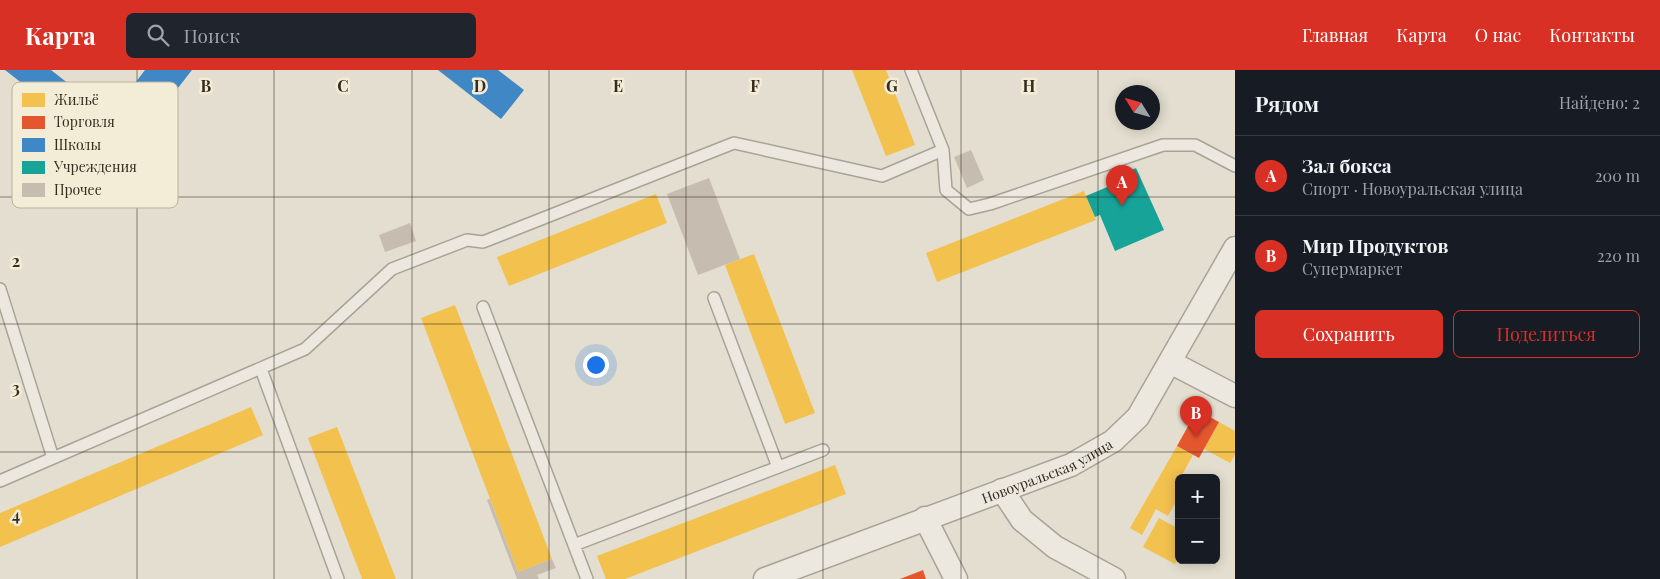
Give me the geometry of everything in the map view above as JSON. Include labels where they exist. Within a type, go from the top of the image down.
[{"type":"street","name":"Новоуральская улица","points":[[765,579],[1071,464],[1113,441],[1138,417],[1235,248]]},
{"type":"street","points":[[1170,362],[1235,396]]},
{"type":"street","points":[[1002,490],[1022,520],[1055,547],[1114,579]]},
{"type":"street","points":[[925,518],[956,579]]},
{"type":"lane","points":[[911,70],[943,150],[946,190],[969,209],[990,204],[1163,145],[1195,145],[1235,166]]},
{"type":"lane","points":[[0,481],[305,350],[392,269],[467,240],[483,242],[734,143],[882,176],[943,150]]},
{"type":"lane","points":[[0,289],[53,458]]},
{"type":"lane","points":[[714,298],[778,467]]},
{"type":"lane","points":[[483,307],[586,579]]},
{"type":"lane","points":[[261,369],[338,579]]},
{"type":"lane","points":[[574,546],[824,450]]},
{"type":"building: Жильё","points":[[852,70],[886,70],[915,145],[886,156]]},
{"type":"building: Жильё","points":[[1084,191],[1096,220],[937,282],[926,253]]},
{"type":"building: Жильё","points":[[656,194],[667,223],[509,286],[497,257]]},
{"type":"building: Жильё","points":[[754,254],[815,413],[785,424],[725,265]]},
{"type":"building: Жильё","points":[[455,305],[552,559],[518,572],[421,318]]},
{"type":"building: Жильё","points":[[251,407],[263,435],[0,547],[0,513]]},
{"type":"building: Жильё","points":[[1219,422],[1235,431],[1235,455],[1230,463],[1204,449]]},
{"type":"building: Жильё","points":[[337,427],[396,579],[362,579],[308,438]]},
{"type":"building: Жильё","points":[[1177,446],[1193,455],[1183,474],[1175,474],[1175,503],[1168,516],[1156,509],[1142,535],[1130,528]]},
{"type":"building: Жильё","points":[[835,465],[846,494],[625,579],[606,579],[597,556]]},
{"type":"building: Жильё","points":[[1159,518],[1175,527],[1175,564],[1143,547]]},
{"type":"building: Торговля","points":[[1197,410],[1219,422],[1199,458],[1177,446]]},
{"type":"building: Торговля","points":[[923,570],[926,579],[900,579]]},
{"type":"building: Школы","points":[[5,70],[51,70],[66,82],[20,82]]},
{"type":"building: Школы","points":[[145,70],[192,70],[178,88],[178,82],[136,82]]},
{"type":"building: Школы","points":[[438,70],[498,70],[524,90],[501,119]]},
{"type":"building: Учреждения","points":[[1136,168],[1164,230],[1115,251],[1100,215],[1095,217],[1086,196],[1119,182],[1117,177]]},
{"type":"building: Прочее","points":[[971,150],[984,180],[967,188],[954,157]]},
{"type":"building: Прочее","points":[[709,178],[740,259],[698,275],[667,194]]},
{"type":"building: Прочее","points":[[410,223],[416,241],[385,252],[379,235]]},
{"type":"building: Прочее","points":[[490,499],[518,572],[552,559],[556,568],[537,575],[539,579],[517,579],[487,500]]},
{"type":"place","name":"Зал бокса","points":[[1122,206]]},
{"type":"place","name":"Мир Продуктов","points":[[1196,437]]}]
